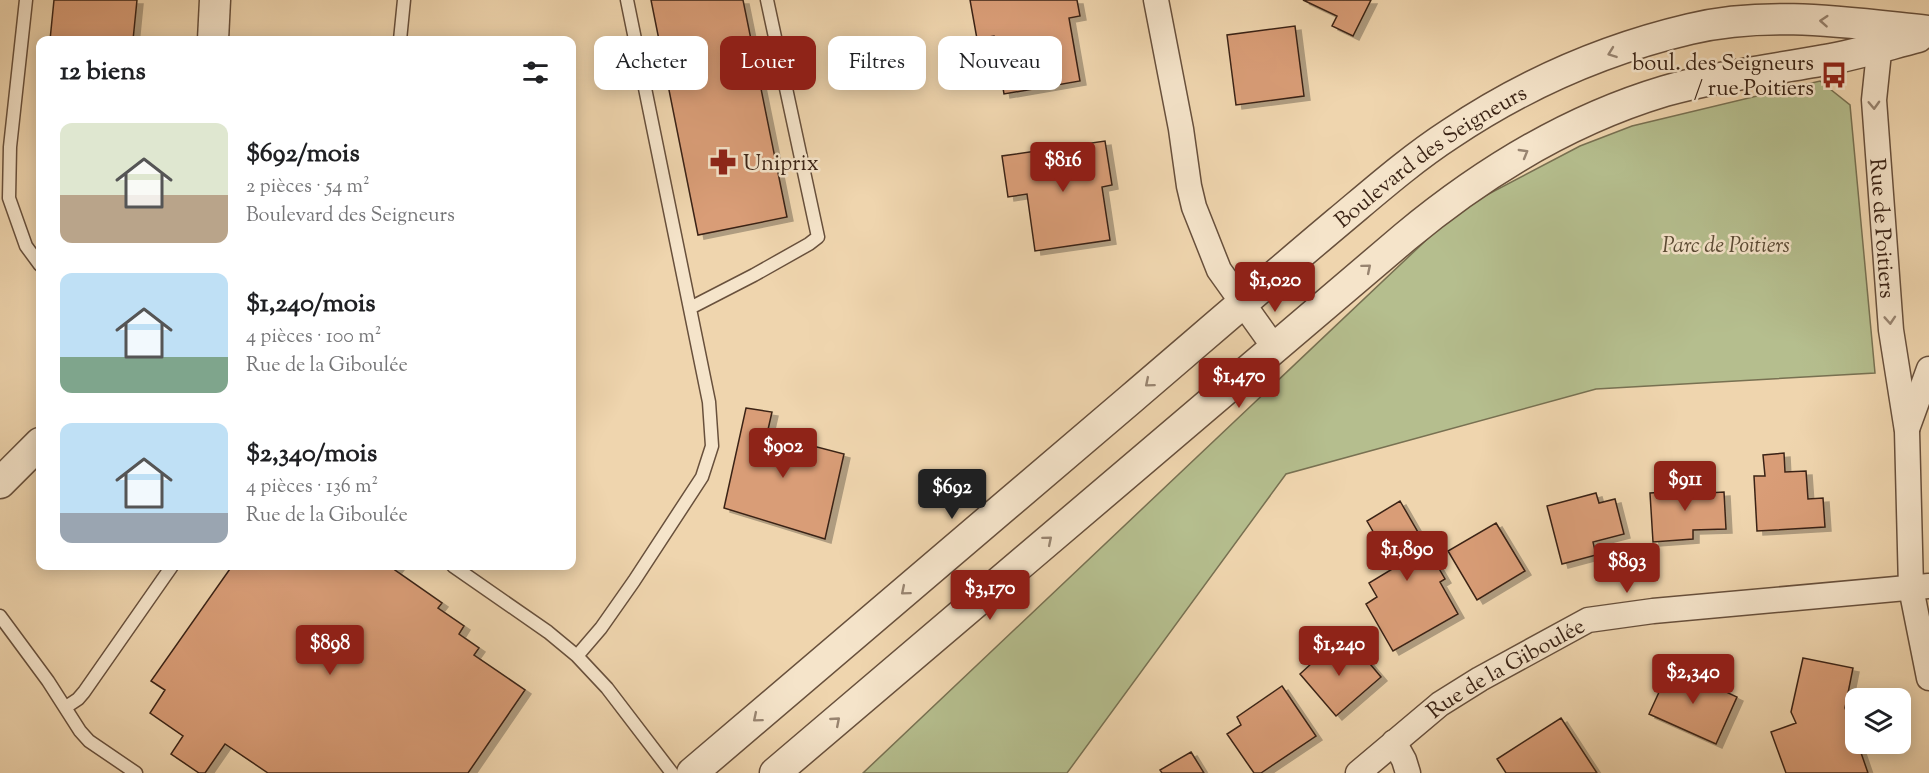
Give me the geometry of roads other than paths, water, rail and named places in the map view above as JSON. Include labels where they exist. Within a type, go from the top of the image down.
[{"type":"street","points":[[213,36],[215,0]]},
{"type":"street","points":[[1156,0],[1194,207],[1219,270],[1274,347]]},
{"type":"street","name":"Boulevard des Seigneurs","points":[[692,773],[1310,245],[1430,147],[1499,104],[1564,71],[1610,53],[1663,36],[1716,24],[1779,19],[1881,36],[1929,33]]},
{"type":"street","name":"Boulevard des Seigneurs","points":[[775,773],[1274,347],[1450,201],[1495,170],[1577,125],[1634,102],[1699,82],[1763,69],[1828,60],[1881,36]]},
{"type":"street","name":"Rue de Poitiers","points":[[1881,36],[1874,112],[1891,330],[1906,431],[1929,678]]},
{"type":"street","name":"Rue de Poitiers","points":[[1906,431],[1929,369]]},
{"type":"street","points":[[0,483],[36,447]]},
{"type":"street","name":"Rue de la Giboulée","points":[[1358,773],[1440,705],[1480,679],[1588,620],[1653,611],[1920,587]]},
{"type":"street","points":[[1395,742],[1408,773]]},
{"type":"lane","points":[[26,0],[5,147],[9,198],[26,246],[36,260]]},
{"type":"lane","points":[[400,36],[404,0]]},
{"type":"lane","points":[[577,656],[601,628],[634,581],[702,477],[712,447],[709,402],[627,0]]},
{"type":"lane","points":[[690,308],[818,237],[767,0]]},
{"type":"lane","points":[[66,707],[84,692],[169,570]]},
{"type":"lane","points":[[459,570],[548,632],[577,656],[608,688],[672,773]]},
{"type":"lane","points":[[0,616],[66,707],[73,722],[89,741],[136,773]]},
{"type":"place","name":"boul. des Seigneurs / rue Poitiers","points":[[1834,75]]},
{"type":"place","name":"Uniprix","points":[[723,162]]},
{"type":"park label","name":"Parc de Poitiers","points":[[1726,244]]}]
